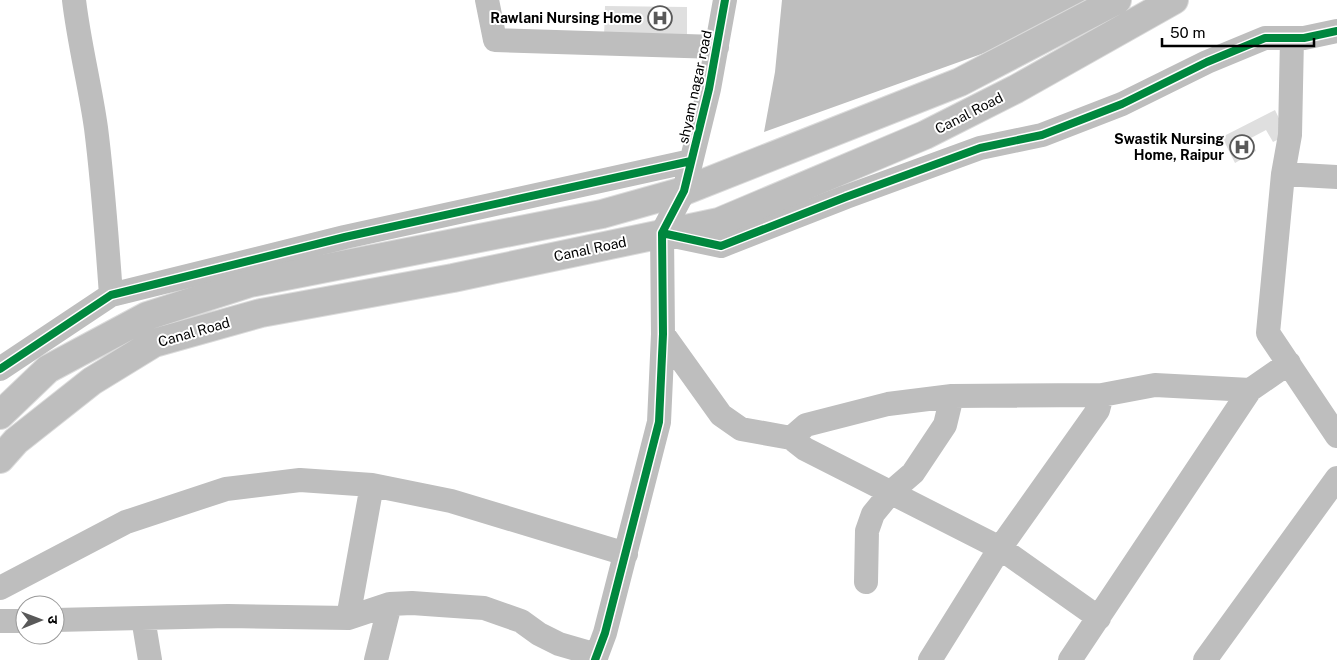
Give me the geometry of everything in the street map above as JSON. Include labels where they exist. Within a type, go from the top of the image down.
[{"type":"main road","name":"Canal Road","points":[[0,415],[48,369],[147,316],[250,283],[602,214],[684,191],[960,82],[1118,0]]},
{"type":"main road","name":"Canal Road","points":[[0,459],[16,441],[92,381],[154,343],[261,313],[453,278],[719,222],[925,135],[1016,89],[1174,0]]},
{"type":"street","points":[[74,0],[78,34],[96,134],[111,295]]},
{"type":"street","points":[[487,0],[495,40],[717,47]]},
{"type":"street","name":"shyam nagar road","points":[[662,234],[684,191],[709,89],[725,0]]},
{"type":"street","points":[[65,620],[228,616],[348,618],[390,604],[412,603],[484,608],[521,621],[538,634],[596,658],[605,633],[659,422],[663,334],[662,234],[721,246],[846,197],[980,148],[1050,132],[1122,104],[1208,62],[1265,38],[1304,38],[1337,31]]},
{"type":"street","points":[[1292,38],[1290,135],[1283,174],[1268,333],[1337,436]]},
{"type":"street","points":[[0,369],[111,295],[345,237],[691,161]]},
{"type":"street","points":[[1283,174],[1337,177]]},
{"type":"street","points":[[663,334],[722,415],[741,429],[791,438],[804,449],[1000,548],[1099,618]]},
{"type":"street","points":[[1070,660],[1250,390],[1289,363]]},
{"type":"street","points":[[791,438],[806,425],[888,404],[952,396],[1102,395],[1155,385],[1250,390]]},
{"type":"street","points":[[930,660],[1000,548],[1098,410],[1102,395]]},
{"type":"street","points":[[866,582],[867,531],[873,514],[891,492],[913,473],[945,424],[952,396]]},
{"type":"street","points":[[1206,660],[1337,478]]},
{"type":"street","points":[[0,588],[126,522],[226,489],[300,480],[372,485],[451,501],[626,554]]},
{"type":"street","points":[[348,618],[372,485]]},
{"type":"street","points":[[376,660],[390,604]]},
{"type":"street","points":[[143,618],[150,660]]},
{"type":"street","points":[[0,621],[15,621]]},
{"type":"shaded area","points":[[782,0],[1093,0],[987,52],[764,132],[775,72]]},
{"type":"building","points":[[605,6],[687,7],[687,39],[604,37]]},
{"type":"building","points":[[1275,110],[1287,135],[1273,142],[1266,130],[1251,138],[1256,151],[1235,163],[1222,137]]},
{"type":"cycle path","points":[[595,660],[605,633],[659,422],[663,334],[662,233],[684,191],[709,89],[725,0]]},
{"type":"cycle path","points":[[662,233],[721,246],[846,197],[980,148],[1042,135],[1122,104],[1207,62],[1265,38],[1304,38],[1337,31]]},
{"type":"cycle path","points":[[0,369],[111,295],[345,237],[691,161]]},
{"type":"place","name":"Rawlani Nursing Home","points":[[660,18]]},
{"type":"place","name":"Swastik Nursing Home, Raipur","points":[[1242,147]]}]
